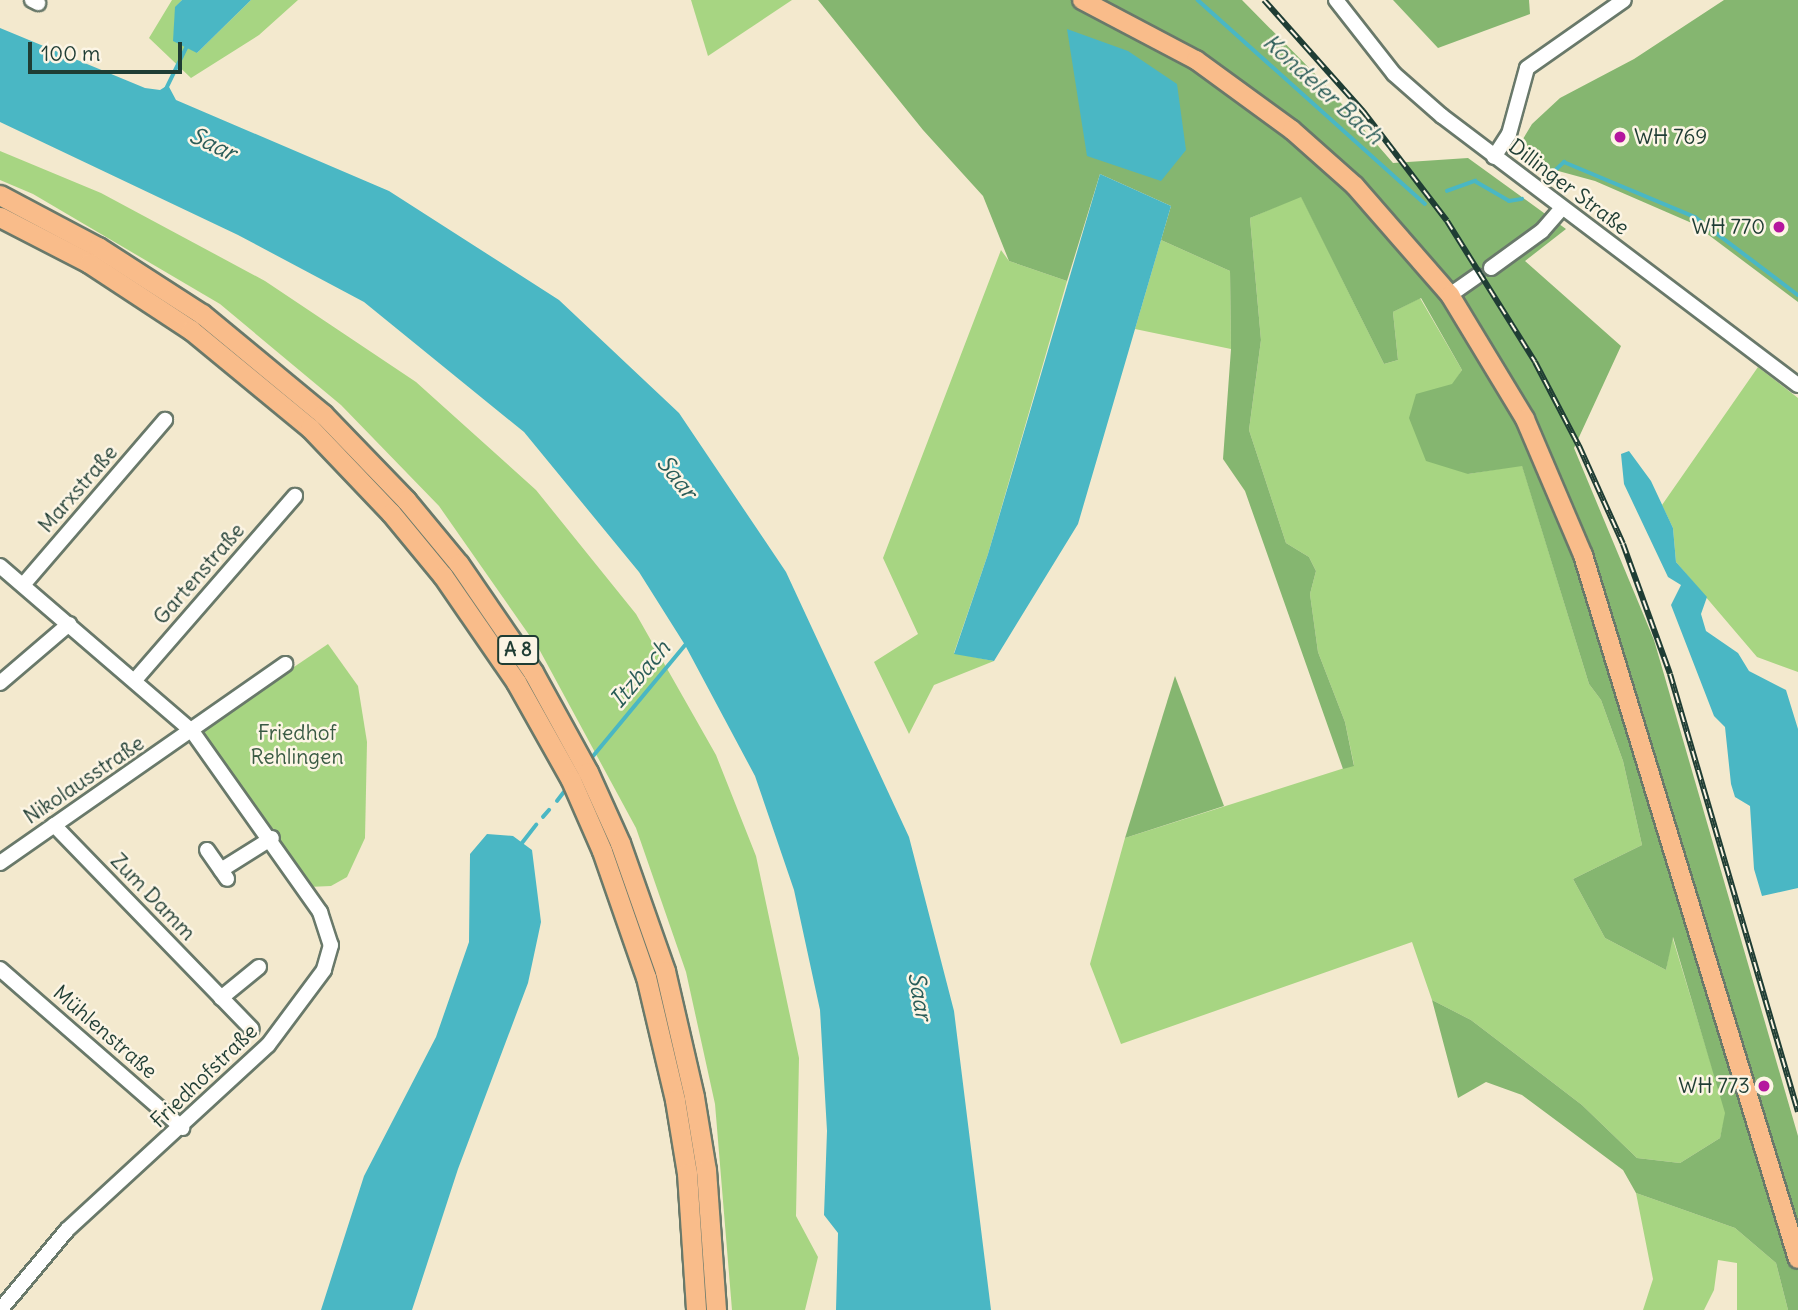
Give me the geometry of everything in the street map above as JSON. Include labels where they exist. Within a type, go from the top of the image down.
[{"type":"highway","name":"A 8","points":[[0,195],[148,278],[250,351],[315,406],[367,457],[450,554],[533,671],[615,831],[665,971],[694,1097],[706,1170],[716,1310]]},
{"type":"highway","name":"A 8","points":[[0,217],[89,263],[191,330],[310,428],[391,513],[443,576],[516,682],[570,780],[602,851],[646,977],[676,1100],[687,1173],[696,1310]]},
{"type":"main road","points":[[1082,0],[1196,60],[1292,130],[1355,186],[1450,295],[1525,419],[1583,555],[1798,1259]]},
{"type":"street","name":"Dillinger Straße","points":[[1336,0],[1394,74],[1494,158],[1798,385]]},
{"type":"street","points":[[1494,158],[1508,134],[1527,68],[1624,0]]},
{"type":"street","points":[[1491,268],[1542,231],[1562,208]]},
{"type":"street","points":[[1457,290],[1478,276]]},
{"type":"street","name":"Marxstraße","points":[[23,585],[165,420]]},
{"type":"street","name":"Gartenstraße","points":[[135,680],[295,496]]},
{"type":"street","name":"Friedhofstraße","points":[[0,566],[192,731],[272,838],[329,930],[329,957],[277,1035],[182,1128],[46,1251],[0,1310]]},
{"type":"street","points":[[0,683],[69,624]]},
{"type":"street","name":"Nikolausstraße","points":[[0,863],[285,664]]},
{"type":"street","name":"Zum Damm","points":[[54,825],[252,1029]]},
{"type":"street","points":[[208,850],[224,874],[272,838]]},
{"type":"street","points":[[221,998],[259,967]]},
{"type":"street","name":"Mühlenstraße","points":[[0,970],[182,1128]]},
{"type":"green space","points":[[172,0],[182,0],[175,8],[197,53],[251,0],[298,0],[259,35],[191,78],[149,38]]},
{"type":"green space","points":[[691,0],[792,0],[708,56]]},
{"type":"green space","points":[[818,0],[1242,0],[1321,80],[1393,163],[1468,158],[1566,229],[1525,261],[1621,346],[1574,448],[1654,640],[1798,1136],[1798,1310],[1788,1310],[1776,1263],[1735,1228],[1636,1193],[1623,1170],[1522,1095],[1486,1082],[1458,1098],[1432,1000],[1471,1020],[1582,1105],[1637,1158],[1680,1163],[1720,1138],[1725,1113],[1673,937],[1666,970],[1605,938],[1573,879],[1642,845],[1623,761],[1601,700],[1589,684],[1522,466],[1468,474],[1426,461],[1409,418],[1416,394],[1452,384],[1462,370],[1421,298],[1393,312],[1398,360],[1384,364],[1301,197],[1250,218],[1261,340],[1249,430],[1286,543],[1309,557],[1316,571],[1310,594],[1318,652],[1345,722],[1354,766],[1343,769],[1245,491],[1223,459],[1231,349],[1230,271],[1161,240],[1171,206],[1100,174],[1067,281],[1009,261],[983,196],[923,130]]},
{"type":"green space","points":[[1393,0],[1529,0],[1530,14],[1438,48]]},
{"type":"green space","points":[[1724,0],[1798,0],[1798,302],[1694,224],[1595,181],[1540,166],[1520,144],[1532,124],[1560,98],[1634,59]]},
{"type":"green space","points":[[0,151],[101,193],[265,281],[416,382],[536,490],[636,614],[716,755],[756,856],[799,1058],[796,1216],[818,1257],[805,1310],[732,1310],[715,1104],[686,972],[636,828],[539,649],[439,506],[341,405],[220,304],[33,194],[0,180]]},
{"type":"green space","points":[[1301,196],[1384,364],[1398,360],[1393,312],[1420,298],[1462,370],[1453,384],[1468,474],[1522,465],[1589,684],[1601,700],[1623,761],[1642,845],[1573,879],[1605,938],[1666,970],[1672,936],[1726,1113],[1720,1138],[1680,1163],[1637,1158],[1582,1105],[1471,1020],[1432,1000],[1412,942],[1121,1044],[1090,964],[1125,838],[1354,765],[1345,722],[1318,652],[1310,594],[1316,571],[1309,557],[1286,543],[1249,430],[1261,340],[1250,218]]},
{"type":"green space","points":[[1161,240],[1230,271],[1231,349],[1135,329]]},
{"type":"green space","points":[[1001,250],[1009,261],[1067,281],[988,554],[954,653],[994,661],[934,685],[909,734],[874,662],[918,634],[883,558]]},
{"type":"green space","points":[[1758,367],[1798,398],[1798,672],[1757,657],[1676,562],[1673,528],[1662,505]]},
{"type":"green space","name":"Friedhof Rehlingen","points":[[328,644],[358,686],[367,742],[365,838],[347,877],[331,886],[308,887],[202,729]]},
{"type":"green space","points":[[1175,676],[1224,806],[1125,838]]},
{"type":"green space","points":[[1636,1193],[1735,1228],[1776,1263],[1788,1310],[1737,1310],[1737,1263],[1718,1260],[1714,1290],[1704,1310],[1643,1310],[1653,1279]]},
{"type":"water","points":[[182,0],[251,0],[197,53],[173,41],[175,7]]},
{"type":"water","name":"Saar","points":[[0,28],[145,88],[160,90],[168,85],[176,100],[389,191],[559,300],[679,413],[786,572],[909,837],[954,1011],[991,1310],[836,1310],[838,1233],[824,1215],[827,1131],[820,1010],[794,890],[755,776],[685,645],[639,572],[524,432],[364,302],[238,235],[0,122]]},
{"type":"water","points":[[1067,29],[1128,51],[1177,84],[1186,150],[1161,181],[1087,156]]},
{"type":"water","points":[[1100,174],[1171,206],[1078,524],[994,661],[954,654],[988,554]]},
{"type":"water","points":[[1629,451],[1651,481],[1673,528],[1676,562],[1707,597],[1701,614],[1706,631],[1738,653],[1749,671],[1786,690],[1798,729],[1798,888],[1762,896],[1754,869],[1750,806],[1735,797],[1731,784],[1725,727],[1714,716],[1671,605],[1681,585],[1668,577],[1624,484],[1621,454]]},
{"type":"water","points":[[487,834],[513,836],[532,850],[541,922],[528,983],[458,1169],[412,1310],[321,1310],[364,1176],[436,1037],[469,942],[470,854]]},
{"type":"waterway","name":"Kondeler Bach","points":[[1198,0],[1425,204]]},
{"type":"waterway","name":"Kondeler Bach","points":[[166,89],[187,46]]},
{"type":"waterway","name":"Kondeler Bach","points":[[1548,177],[1564,162],[1695,217],[1798,295]]},
{"type":"waterway","name":"Kondeler Bach","points":[[1447,191],[1475,181],[1509,201],[1522,199]]},
{"type":"waterway","name":"Itzbach","points":[[589,761],[687,643]]},
{"type":"waterway","name":"Itzbach","points":[[557,801],[564,792]]},
{"type":"waterway","name":"Itzbach","points":[[543,817],[549,810]]},
{"type":"waterway","name":"Itzbach","points":[[522,843],[536,825]]},
{"type":"railway","points":[[1264,0],[1363,111],[1447,221],[1535,362],[1579,446],[1623,544],[1670,674],[1798,1112]]},
{"type":"place","name":"WH 769","points":[[1620,137]]},
{"type":"place","name":"WH 770","points":[[1779,227]]},
{"type":"place","name":"WH 773","points":[[1764,1086]]}]
